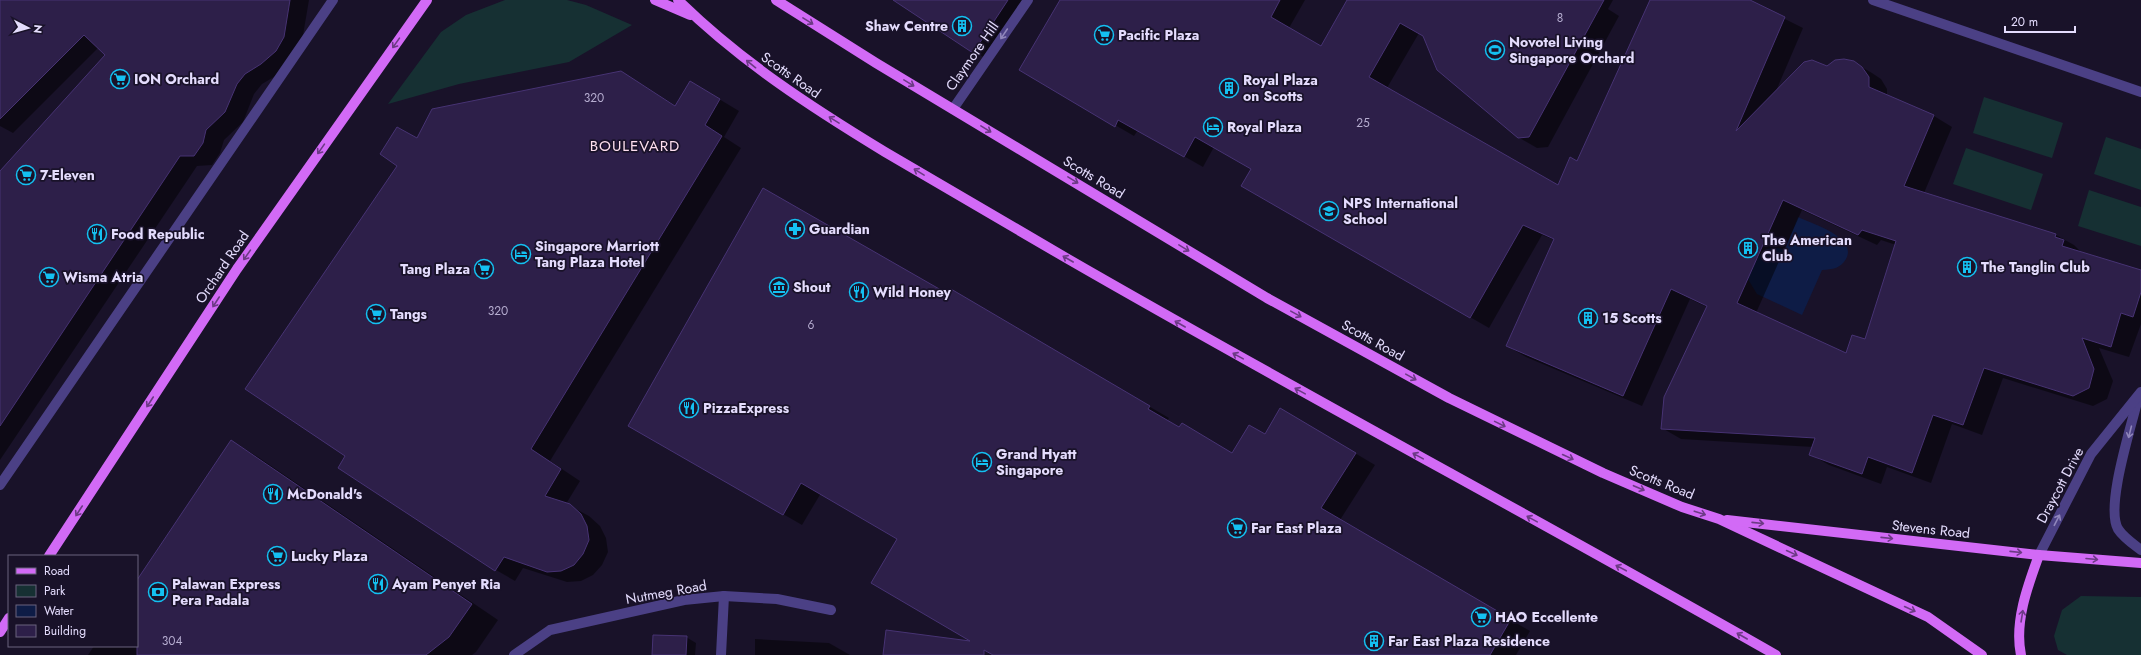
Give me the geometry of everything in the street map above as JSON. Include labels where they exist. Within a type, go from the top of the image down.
[{"type":"main road","name":"Orchard Road","points":[[50,555],[237,269],[427,0]]},
{"type":"main road","points":[[419,11],[434,0]]},
{"type":"main road","points":[[655,0],[696,17]]},
{"type":"main road","name":"Scotts Road","points":[[678,0],[754,67],[783,87],[952,192],[1214,343],[1656,586],[1776,655]]},
{"type":"main road","name":"Scotts Road","points":[[776,0],[953,109],[1267,298],[1450,398],[1603,473],[1682,507],[1719,519],[1928,617],[1982,655]]},
{"type":"main road","name":"Stevens Road","points":[[1719,519],[2039,555],[2141,563]]},
{"type":"main road","points":[[2021,655],[2020,625],[2026,590],[2039,555]]},
{"type":"main road","points":[[0,632],[8,620]]},
{"type":"street","points":[[0,485],[333,0]]},
{"type":"street","name":"Claymore Hill","points":[[953,109],[1028,0]]},
{"type":"street","points":[[1873,0],[2141,92]]},
{"type":"street","name":"Draycott Drive","points":[[2140,393],[2115,494],[2115,514],[2118,528],[2141,550]]},
{"type":"street","name":"Draycott Drive","points":[[2039,555],[2091,454],[2140,393]]},
{"type":"street","points":[[721,655],[724,596]]},
{"type":"street","name":"Nutmeg Road","points":[[519,653],[550,630],[684,600],[724,596],[777,599],[831,610]]},
{"type":"green space","points":[[505,0],[567,0],[586,5],[632,25],[569,62],[459,84],[388,104],[441,32],[466,15]]},
{"type":"green space","points":[[1984,97],[2063,123],[2052,158],[1973,133]]},
{"type":"green space","points":[[2106,137],[2141,149],[2141,190],[2094,174]]},
{"type":"green space","points":[[1966,148],[2043,174],[2031,210],[1953,184]]},
{"type":"green space","points":[[2089,190],[2141,207],[2141,246],[2078,226]]},
{"type":"green space","points":[[2081,596],[2141,597],[2141,655],[2067,655],[2058,650],[2054,636],[2062,610]]},
{"type":"water","points":[[1798,217],[1832,232],[1846,244],[1848,251],[1846,259],[1839,267],[1822,270],[1802,315],[1757,294],[1748,279],[1760,254],[1765,250],[1777,248],[1785,250]]},
{"type":"building","points":[[0,0],[290,0],[284,37],[276,51],[261,64],[245,74],[237,84],[225,112],[206,130],[203,143],[194,156],[180,156],[0,426],[0,171],[105,55],[84,35],[0,119]]},
{"type":"building","name":"Shaw Centre","points":[[893,0],[1008,0],[973,53]]},
{"type":"building","points":[[1060,0],[1280,0],[1271,17],[1321,46],[1347,0],[1604,0],[1529,137],[1518,138],[1437,70],[1423,36],[1400,23],[1369,77],[1558,185],[1570,157],[1577,161],[1650,0],[1750,0],[1785,17],[1736,131],[1804,62],[1812,60],[1827,66],[1835,60],[1844,59],[1854,61],[1862,67],[1869,77],[1869,87],[1934,115],[1904,186],[2056,234],[2055,237],[2064,240],[2062,246],[2141,270],[2141,292],[2133,317],[2121,313],[2111,347],[2082,338],[2094,369],[2089,388],[2073,396],[1984,368],[1963,425],[1933,415],[1912,473],[1868,457],[1862,474],[1809,455],[1815,438],[1661,429],[1664,397],[1707,306],[1671,289],[1623,396],[1506,346],[1554,239],[1523,225],[1470,318],[1241,186],[1251,169],[1195,137],[1184,157],[1118,120],[1115,127],[1019,70]],"holes":[[[1783,200],[1858,235],[1862,230],[1896,241],[1865,339],[1852,335],[1846,353],[1737,303]]]},
{"type":"building","name":"Tang Plaza","points":[[621,71],[675,106],[690,81],[720,99],[705,125],[722,136],[531,449],[561,469],[545,496],[570,504],[581,514],[587,526],[589,540],[583,554],[574,565],[561,571],[547,572],[504,557],[495,571],[338,468],[345,456],[245,389],[397,166],[380,154],[397,127],[417,138],[432,109]]},
{"type":"building","points":[[763,188],[948,294],[951,289],[1150,406],[1148,409],[1179,427],[1182,423],[1232,453],[1249,425],[1265,434],[1280,408],[1356,453],[1321,508],[1511,619],[1490,655],[993,655],[984,650],[984,655],[883,655],[886,630],[970,641],[871,583],[897,539],[801,483],[783,515],[628,426]]},
{"type":"building","name":"Lucky Plaza","points":[[231,440],[472,604],[449,637],[426,655],[137,655],[138,579]]},
{"type":"building","points":[[653,635],[687,636],[686,655],[652,655]]},
{"type":"place","name":"Shaw Centre","points":[[962,26]]},
{"type":"place","name":"Pacific Plaza","points":[[1104,35]]},
{"type":"place","name":"Novotel Living Singapore Orchard","points":[[1495,50]]},
{"type":"place","name":"ION Orchard","points":[[120,79]]},
{"type":"place","name":"Royal Plaza on Scotts","points":[[1229,88]]},
{"type":"place","name":"Royal Plaza","points":[[1213,127]]},
{"type":"place","name":"7-Eleven","points":[[26,175]]},
{"type":"place","name":"NPS International School","points":[[1329,211]]},
{"type":"place","name":"Guardian","points":[[795,229]]},
{"type":"place","name":"Food Republic","points":[[97,234]]},
{"type":"place","name":"The American Club","points":[[1748,248]]},
{"type":"place","name":"Singapore Marriott Tang Plaza Hotel","points":[[521,254]]},
{"type":"place","name":"The Tanglin Club","points":[[1967,267]]},
{"type":"place","name":"Tang Plaza","points":[[484,269]]},
{"type":"place","name":"Wisma Atria","points":[[49,277]]},
{"type":"place","name":"Shout","points":[[779,287]]},
{"type":"place","name":"Wild Honey","points":[[859,292]]},
{"type":"place","name":"Tangs","points":[[376,314]]},
{"type":"place","name":"15 Scotts","points":[[1588,318]]},
{"type":"place","name":"PizzaExpress","points":[[689,408]]},
{"type":"place","name":"Grand Hyatt Singapore","points":[[982,462]]},
{"type":"place","name":"McDonald's","points":[[273,494]]},
{"type":"place","name":"Far East Plaza","points":[[1237,528]]},
{"type":"place","name":"Lucky Plaza","points":[[277,556]]},
{"type":"place","name":"Ayam Penyet Ria","points":[[378,584]]},
{"type":"place","name":"Palawan Express Pera Padala","points":[[158,592]]},
{"type":"place","name":"HAO Eccellente","points":[[1481,617]]},
{"type":"place","name":"Far East Plaza Residence","points":[[1374,641]]},
{"type":"district","name":"BOULEVARD","points":[[635,146]]}]
